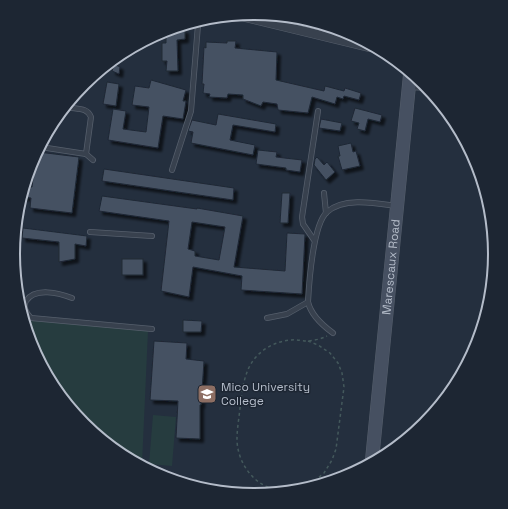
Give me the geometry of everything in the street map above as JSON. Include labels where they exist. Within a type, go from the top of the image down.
[{"type":"main road","name":"Marescaux Road","points":[[372,456],[410,81]]},
{"type":"street","points":[[272,21],[293,25],[351,42]]},
{"type":"lane","points":[[172,170],[191,111],[198,27]]},
{"type":"lane","points":[[72,108],[87,110],[91,117],[86,154]]},
{"type":"lane","points":[[314,240],[303,224],[302,217],[318,111]]},
{"type":"lane","points":[[47,148],[86,154],[93,160]]},
{"type":"lane","points":[[324,192],[326,212]]},
{"type":"lane","points":[[333,334],[324,326],[310,309],[308,302],[314,240],[319,223],[326,212],[333,208],[351,203],[376,203],[398,207]]},
{"type":"lane","points":[[90,232],[152,236]]},
{"type":"lane","points":[[25,304],[30,296],[38,293],[52,293],[72,298]]},
{"type":"lane","points":[[267,318],[287,314],[308,302]]},
{"type":"lane","points":[[28,315],[31,318],[152,329]]},
{"type":"path","points":[[306,341],[324,338],[333,334]]},
{"type":"path","points":[[271,488],[265,486],[256,480],[247,471],[242,462],[237,439],[242,391],[248,368],[256,357],[264,349],[275,343],[292,339],[318,345],[330,353],[338,364],[342,373],[344,387],[336,449],[332,460],[324,473],[314,481]]},
{"type":"green space","points":[[29,318],[148,331],[142,460],[124,449],[100,430],[68,397],[59,385],[44,358],[32,330]]},
{"type":"green space","points":[[153,415],[176,417],[172,466],[149,463]]},
{"type":"building","points":[[185,31],[185,39],[177,40],[178,71],[166,71],[167,61],[162,61],[162,43],[166,43],[166,37]]},
{"type":"building","points":[[227,41],[236,41],[235,48],[277,52],[276,80],[324,91],[325,86],[344,91],[345,88],[361,93],[359,100],[344,96],[343,99],[337,97],[335,104],[312,97],[308,113],[278,110],[277,104],[263,102],[261,106],[243,99],[243,95],[228,94],[227,98],[209,97],[210,94],[203,93],[204,84],[202,84],[204,47],[206,48],[206,42],[227,43]]},
{"type":"building","points":[[117,65],[120,67],[119,74],[112,71]]},
{"type":"building","points":[[151,80],[186,90],[183,101],[186,101],[183,119],[163,116],[158,148],[108,140],[113,109],[126,111],[123,129],[146,132],[149,107],[132,105],[135,86],[149,88]]},
{"type":"building","points":[[107,82],[119,84],[116,106],[103,104]]},
{"type":"building","points":[[355,108],[382,115],[380,122],[368,119],[365,131],[357,129],[359,123],[351,121]]},
{"type":"building","points":[[218,114],[276,124],[275,132],[233,125],[230,140],[255,145],[253,155],[191,143],[193,132],[188,131],[192,120],[216,125]]},
{"type":"building","points":[[321,119],[342,123],[340,131],[319,128]]},
{"type":"building","points":[[351,143],[353,152],[356,151],[360,166],[342,170],[338,156],[340,156],[338,146]]},
{"type":"building","points":[[258,150],[277,152],[276,157],[302,160],[300,172],[286,170],[286,168],[256,164]]},
{"type":"building","points":[[43,153],[79,157],[72,213],[30,208],[31,198],[27,197],[30,187],[32,187],[33,176]]},
{"type":"building","points":[[317,157],[324,165],[327,162],[335,172],[326,180],[314,165]]},
{"type":"building","points":[[104,169],[234,188],[233,200],[102,181]]},
{"type":"building","points":[[282,193],[290,193],[288,223],[280,223]]},
{"type":"building","points":[[102,196],[197,208],[243,216],[234,267],[285,271],[287,233],[305,234],[302,294],[241,290],[242,276],[193,267],[189,297],[161,291],[169,221],[99,211]],"holes":[[[192,222],[225,227],[219,260],[195,256],[195,251],[188,249]]]},
{"type":"building","points":[[23,228],[87,236],[86,246],[75,244],[75,259],[59,262],[59,242],[22,238]]},
{"type":"building","points":[[122,259],[143,259],[143,275],[122,275]]},
{"type":"building","points":[[183,320],[202,321],[201,332],[183,332]]},
{"type":"building","points":[[154,341],[187,343],[186,359],[204,361],[200,405],[200,439],[176,438],[178,401],[150,400]]},
{"type":"place","name":"Mico University College","points":[[207,394]]}]
